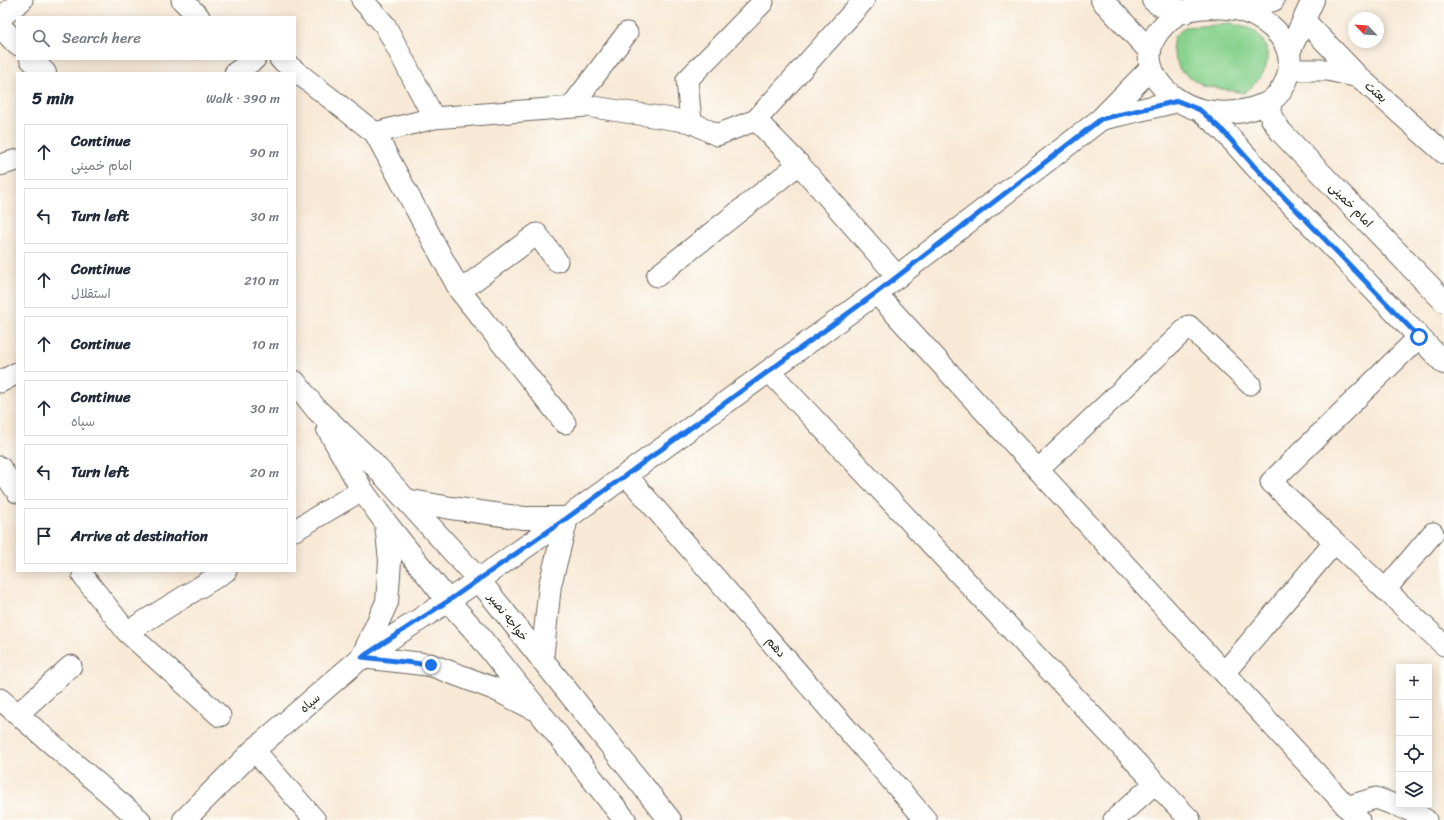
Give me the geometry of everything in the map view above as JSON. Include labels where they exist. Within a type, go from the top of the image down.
[{"type":"street","points":[[0,18],[22,0]]},
{"type":"street","points":[[182,0],[198,16]]},
{"type":"street","points":[[362,0],[385,25],[434,118]]},
{"type":"street","points":[[375,132],[434,118],[587,106],[691,122],[717,135],[756,120],[864,0]]},
{"type":"street","points":[[1102,0],[1150,59],[1161,86],[1178,101],[1200,110],[1224,113],[1248,111],[1269,103],[1284,88],[1290,61],[1304,20],[1314,0]]},
{"type":"street","points":[[1153,0],[1158,4],[1185,12]]},
{"type":"street","points":[[1240,10],[1273,0]]},
{"type":"street","points":[[691,122],[688,80],[763,2]]},
{"type":"street","points":[[1150,59],[1157,32],[1171,18],[1192,9],[1217,7],[1240,10],[1262,20],[1279,34],[1290,61]]},
{"type":"street","points":[[1304,20],[1359,77]]},
{"type":"street","points":[[0,26],[16,43]]},
{"type":"street","points":[[571,108],[627,33]]},
{"type":"street","name":"سپاه","points":[[184,820],[254,750],[362,657],[448,601],[567,518],[898,277],[1101,119],[1150,59]]},
{"type":"street","points":[[33,60],[44,72]]},
{"type":"street","points":[[281,60],[375,132],[460,291],[565,423]]},
{"type":"street","name":"بعثت","points":[[1290,61],[1359,77],[1444,154]]},
{"type":"street","points":[[1101,119],[1178,101]]},
{"type":"street","name":"امام خمینی","points":[[1269,103],[1271,117],[1281,132],[1444,301]]},
{"type":"street","points":[[1200,110],[1222,130],[1254,166],[1444,363]]},
{"type":"street","points":[[756,120],[799,164],[898,277]]},
{"type":"street","points":[[0,165],[16,160]]},
{"type":"street","points":[[657,276],[799,164]]},
{"type":"street","points":[[460,291],[537,234],[557,261]]},
{"type":"street","points":[[876,293],[1352,813],[1376,798],[1411,811],[1426,820]]},
{"type":"street","points":[[1038,470],[1189,326],[1250,384]]},
{"type":"street","points":[[1419,337],[1271,482],[1444,645]]},
{"type":"street","points":[[769,371],[1190,820]]},
{"type":"street","points":[[0,382],[16,374]]},
{"type":"street","name":"خواجه نصیر","points":[[296,383],[316,408],[368,458],[478,579],[670,820]]},
{"type":"street","name":"خواجه نصیر","points":[[316,408],[362,490],[386,524],[448,601],[476,632],[625,820]]},
{"type":"street","points":[[0,467],[16,491]]},
{"type":"street","name":"دهم","points":[[626,475],[926,820]]},
{"type":"street","points":[[296,529],[362,490]]},
{"type":"street","points":[[406,500],[524,518],[567,518],[550,585],[542,660]]},
{"type":"street","points":[[386,524],[390,561],[388,602],[362,657],[431,665],[495,689],[539,711]]},
{"type":"street","points":[[1385,590],[1433,533]]},
{"type":"street","points":[[1224,673],[1335,542]]},
{"type":"street","points":[[127,632],[224,572]]},
{"type":"street","points":[[83,576],[127,632],[220,716]]},
{"type":"street","points":[[18,714],[71,666]]},
{"type":"street","points":[[0,699],[140,820]]},
{"type":"street","points":[[254,750],[315,820]]},
{"type":"street","points":[[1114,820],[1155,783]]},
{"type":"green space","points":[[1232,24],[1253,30],[1259,35],[1266,47],[1266,68],[1255,84],[1244,93],[1202,85],[1180,70],[1172,49],[1174,37],[1185,27]]},
{"type":"route","points":[[431,665],[362,657],[448,601],[567,518],[898,277],[1101,119],[1178,101],[1200,110],[1222,130],[1254,166],[1419,337]]}]
